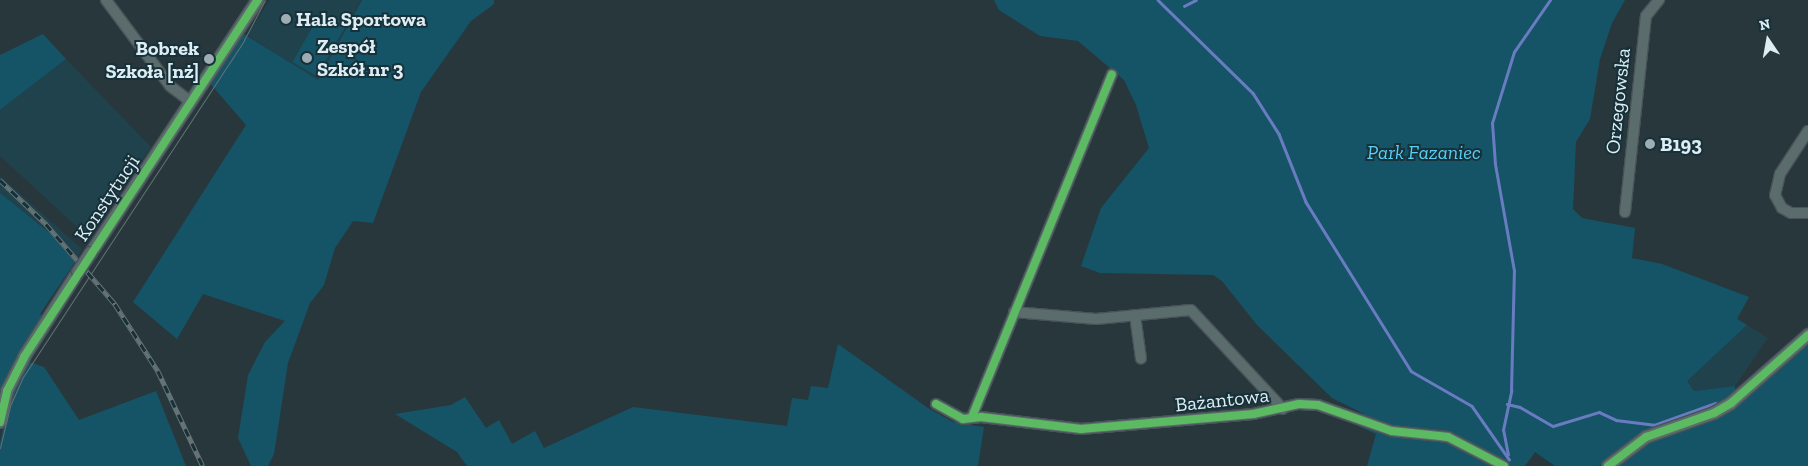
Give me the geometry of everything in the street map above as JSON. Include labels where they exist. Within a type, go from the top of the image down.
[{"type":"street","points":[[106,0],[170,86],[191,102]]},
{"type":"street","name":"Konstytucji","points":[[0,422],[7,391],[24,357],[91,252],[258,0]]},
{"type":"street","name":"Orzegowska","points":[[1625,212],[1646,16],[1659,0]]},
{"type":"street","points":[[972,417],[1112,74]]},
{"type":"street","points":[[1808,131],[1780,174],[1775,195],[1782,208],[1791,212],[1808,213]]},
{"type":"street","name":"Bażantowa","points":[[1014,312],[1096,319],[1191,310],[1284,409]]},
{"type":"street","points":[[1135,315],[1140,359]]},
{"type":"street","points":[[1608,466],[1646,437],[1714,413],[1731,403],[1808,335]]},
{"type":"street","name":"Bażantowa","points":[[936,404],[963,418],[972,417],[1088,428],[1284,409],[1299,404],[1318,404],[1392,431],[1448,437],[1504,466]]},
{"type":"shaded area","name":"Zespół Szkół nr 3","points":[[270,0],[361,0],[318,81],[247,35]]},
{"type":"shaded area","points":[[66,59],[151,147],[88,237],[0,156],[0,110]]},
{"type":"shaded area","points":[[0,176],[82,249],[75,262],[51,234],[0,193]]},
{"type":"shaded area","points":[[1747,325],[1768,338],[1735,386],[1694,391],[1686,381]]},
{"type":"green space","points":[[362,0],[494,0],[494,4],[471,21],[421,92],[373,223],[353,221],[335,248],[324,285],[310,303],[288,363],[274,454],[268,466],[251,466],[238,438],[248,375],[265,342],[285,321],[203,294],[177,339],[133,302],[246,125],[208,81],[239,31],[318,80]]},
{"type":"green space","name":"Park Fazaniec","points":[[994,0],[1625,0],[1612,23],[1600,59],[1590,119],[1576,142],[1573,209],[1582,218],[1635,228],[1632,258],[1662,264],[1749,297],[1737,319],[1747,325],[1687,381],[1694,391],[1735,386],[1735,393],[1701,413],[1644,431],[1599,466],[1555,466],[1535,452],[1525,466],[1367,466],[1376,434],[1358,426],[1364,414],[1332,398],[1257,325],[1222,281],[1213,275],[1100,273],[1081,266],[1101,208],[1149,148],[1136,105],[1124,80],[1078,41],[1040,36],[999,10]]},
{"type":"green space","points":[[322,11],[346,25],[317,76],[292,62]]},
{"type":"green space","points":[[43,34],[66,59],[0,110],[0,55]]},
{"type":"green space","points":[[0,193],[51,234],[75,262],[40,314],[44,316],[0,396]]},
{"type":"green space","points":[[1808,337],[1808,466],[1610,466],[1628,451],[1713,416]]},
{"type":"green space","points":[[838,344],[928,408],[953,422],[984,427],[978,466],[467,466],[457,452],[395,414],[451,405],[465,397],[486,428],[499,420],[512,444],[535,431],[544,448],[633,407],[787,426],[792,398],[808,400],[811,386],[828,388]]},
{"type":"green space","points":[[27,361],[44,367],[79,420],[156,391],[186,466],[0,466],[0,443],[11,393]]},
{"type":"waterway","points":[[1158,0],[1253,93],[1279,134],[1306,202],[1411,371],[1472,406],[1509,459]]},
{"type":"waterway","points":[[1184,6],[1196,0]]},
{"type":"waterway","points":[[1508,455],[1503,430],[1511,391],[1514,271],[1495,164],[1492,123],[1514,52],[1550,0]]},
{"type":"waterway","points":[[1507,404],[1520,407],[1553,426],[1599,412],[1616,420],[1654,425],[1715,403]]},
{"type":"tram line","points":[[0,448],[10,406],[23,377],[244,40],[265,0]]},
{"type":"railway","points":[[0,180],[46,224],[115,304],[158,371],[203,466]]},
{"type":"cycle path","points":[[0,422],[7,391],[24,357],[258,0]]},
{"type":"cycle path","points":[[972,417],[1112,74]]},
{"type":"cycle path","points":[[1608,466],[1646,437],[1714,413],[1731,403],[1808,335]]},
{"type":"cycle path","points":[[936,404],[963,419],[981,417],[1081,429],[1253,414],[1299,404],[1318,405],[1392,431],[1448,437],[1504,466]]},
{"type":"place","name":"Hala Sportowa","points":[[286,19]]},
{"type":"place","name":"Zespół Szkół nr 3","points":[[307,58]]},
{"type":"place","name":"Bobrek Szkoła [nż]","points":[[209,59]]},
{"type":"place","name":"B193","points":[[1650,144]]}]
